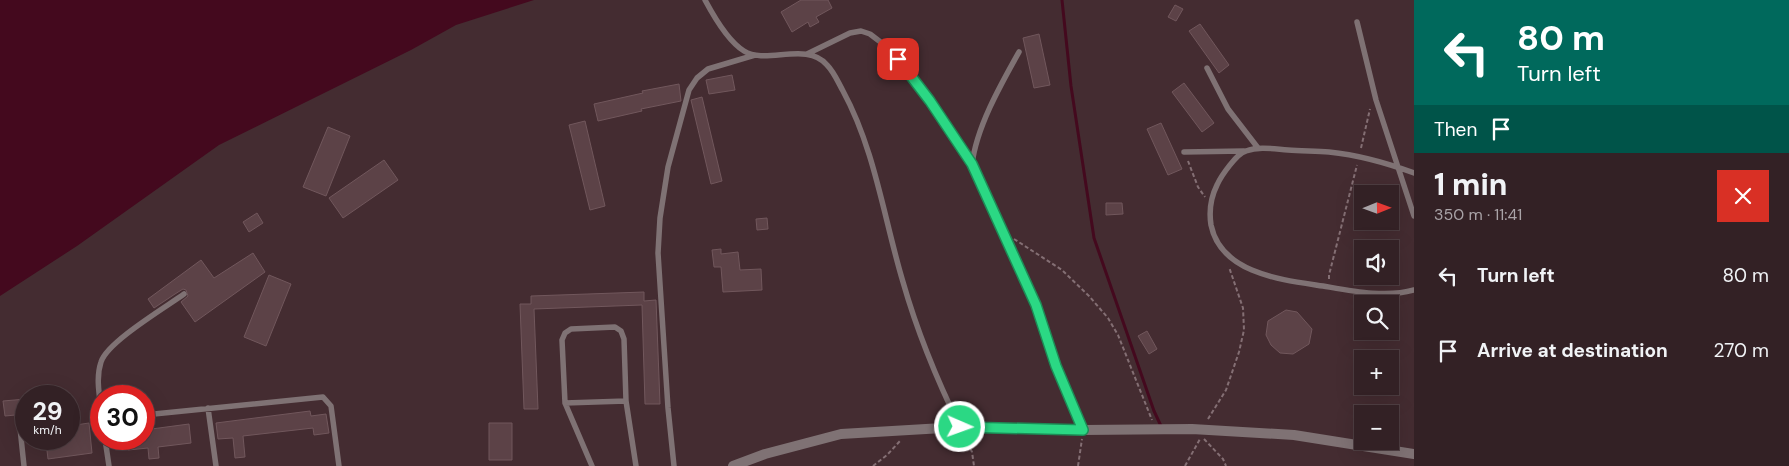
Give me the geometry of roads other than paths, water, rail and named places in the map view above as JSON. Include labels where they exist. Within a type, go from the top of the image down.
[{"type":"street","points":[[733,466],[766,454],[841,434],[960,427],[1202,430],[1294,435],[1414,454]]},
{"type":"lane","points":[[705,0],[715,18],[739,47],[744,52],[755,55]]},
{"type":"lane","points":[[1357,22],[1374,92],[1414,216]]},
{"type":"lane","points":[[807,54],[850,33],[861,31],[870,34],[887,47],[909,71],[972,164],[1036,305],[1056,366],[1083,430]]},
{"type":"lane","points":[[972,164],[974,146],[980,131],[1019,52]]},
{"type":"lane","points":[[674,466],[668,408],[658,253],[660,218],[668,167],[689,90],[697,78],[708,69],[755,55],[807,54],[818,58],[827,64],[852,108],[868,151],[903,283],[944,393],[960,427]]},
{"type":"lane","points":[[1207,68],[1228,109],[1258,148]]},
{"type":"lane","points":[[1184,152],[1244,151],[1258,148],[1330,152],[1359,157],[1414,173]]},
{"type":"lane","points":[[1244,151],[1219,180],[1211,205],[1212,230],[1216,240],[1234,262],[1275,278],[1331,287],[1384,294],[1414,290]]},
{"type":"lane","points":[[99,385],[98,376],[101,360],[105,354],[128,333],[184,294]]},
{"type":"lane","points":[[592,466],[565,403],[562,340],[565,333],[571,329],[615,327],[621,332],[624,339],[626,401],[636,466]]},
{"type":"lane","points":[[155,414],[323,397],[330,406],[339,466]]},
{"type":"lane","points":[[565,403],[626,401]]},
{"type":"lane","points":[[208,408],[216,466]]},
{"type":"lane","points":[[22,450],[24,466]]},
{"type":"lane","points":[[107,450],[109,466]]},
{"type":"waterway","points":[[1062,0],[1071,86],[1094,238],[1154,411],[1161,426]]}]
